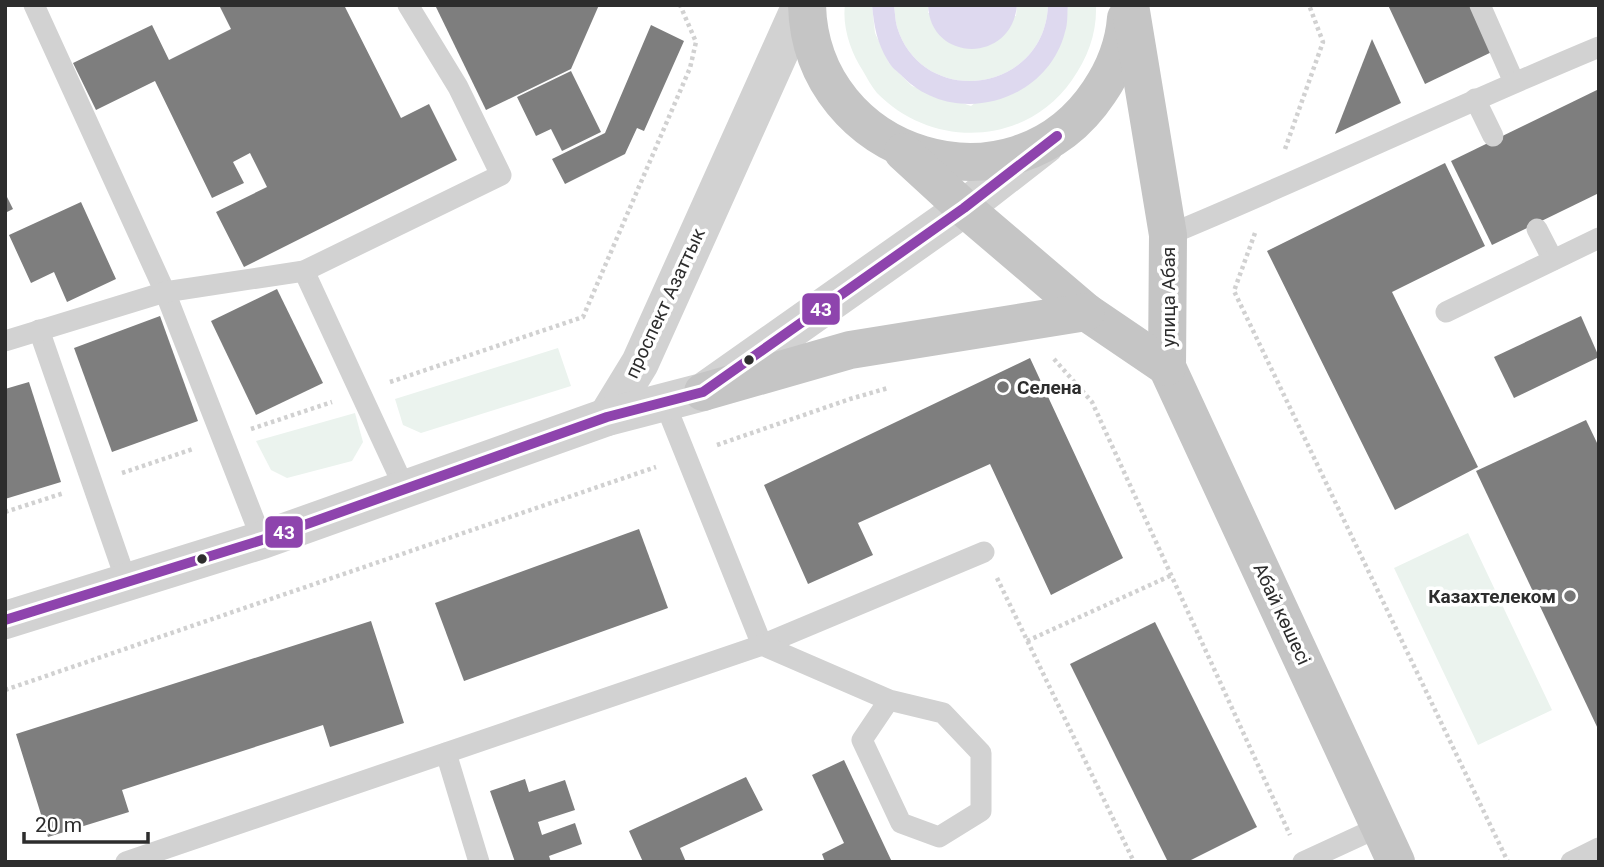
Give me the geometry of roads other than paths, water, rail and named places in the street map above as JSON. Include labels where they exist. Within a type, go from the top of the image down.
[{"type":"main road","name":"улица Абая","points":[[807,5],[807,27],[816,58],[835,94],[863,123],[896,146],[1086,312],[1167,367]]},
{"type":"main road","name":"улица Абая","points":[[896,146],[936,159],[978,162],[1019,154],[1056,136],[1088,108],[1112,73],[1125,33],[1128,5]]},
{"type":"main road","name":"улица Абая","points":[[1128,5],[1168,235],[1167,367]]},
{"type":"main road","points":[[703,392],[850,350],[1086,312]]},
{"type":"main road","name":"Абай көшесі","points":[[1167,367],[1396,862]]},
{"type":"street","name":"проспект Азаттык","points":[[607,417],[640,363],[801,5]]},
{"type":"street","name":"проспект Азаттык","points":[[607,417],[703,392],[964,208],[1056,136]]},
{"type":"street","points":[[5,620],[262,540],[607,417]]},
{"type":"lane","points":[[34,5],[165,292],[262,540]]},
{"type":"lane","points":[[5,341],[165,292],[304,271],[501,175],[458,87],[408,5]]},
{"type":"lane","points":[[1480,5],[1514,82]]},
{"type":"lane","points":[[1168,235],[1599,47]]},
{"type":"lane","points":[[1475,99],[1493,136]]},
{"type":"lane","points":[[1536,229],[1553,260]]},
{"type":"lane","points":[[1446,312],[1599,238]]},
{"type":"lane","points":[[304,271],[405,488]]},
{"type":"lane","points":[[39,330],[127,583]]},
{"type":"lane","points":[[664,401],[762,645],[889,700],[943,713],[981,753],[981,811],[939,837],[901,823],[862,740],[889,700]]},
{"type":"lane","points":[[126,862],[762,645],[984,552]]},
{"type":"lane","points":[[446,753],[479,862]]},
{"type":"lane","points":[[1303,862],[1380,827]]},
{"type":"lane","points":[[1571,862],[1599,848]]},
{"type":"place","name":"Селена","points":[[1003,387]]},
{"type":"place","name":"Казахтелеком","points":[[1570,596]]}]
